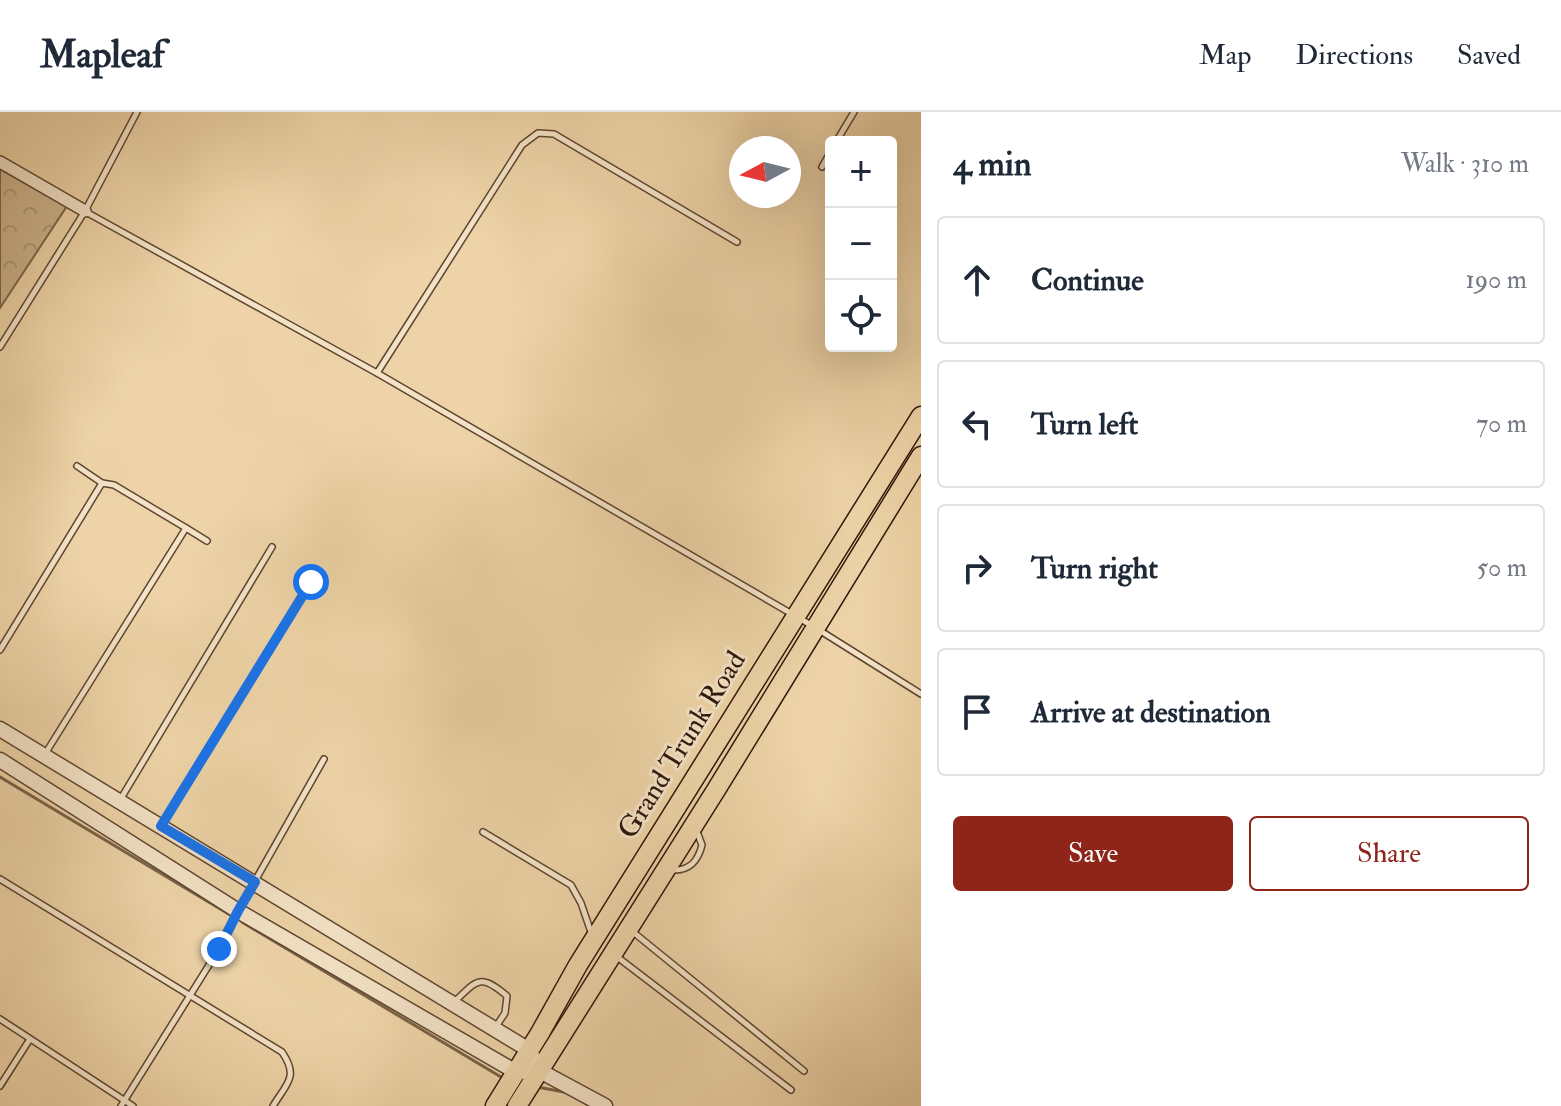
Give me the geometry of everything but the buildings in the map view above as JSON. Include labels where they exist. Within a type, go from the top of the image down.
[{"type":"highway","name":"Grand Trunk Road","points":[[495,1106],[594,939],[921,416]]},
{"type":"highway","name":"Grand Trunk Road","points":[[519,1106],[921,456]]},
{"type":"highway","points":[[695,778],[716,790]]},
{"type":"highway","points":[[641,864],[664,873]]},
{"type":"street","points":[[0,162],[85,211]]},
{"type":"street","points":[[0,729],[529,1050],[540,1071]]},
{"type":"street","points":[[0,760],[238,911],[516,1072],[540,1071],[605,1106]]},
{"type":"lane","points":[[0,347],[85,211],[137,112]]},
{"type":"lane","points":[[840,136],[854,112]]},
{"type":"lane","points":[[377,373],[522,145],[538,133],[554,134],[737,242]]},
{"type":"lane","points":[[822,167],[825,162]]},
{"type":"lane","points":[[85,211],[377,373],[796,616],[921,694]]},
{"type":"lane","points":[[77,466],[207,541]]},
{"type":"lane","points":[[0,650],[102,483]]},
{"type":"lane","points":[[44,756],[186,528]]},
{"type":"lane","points":[[119,801],[272,547]]},
{"type":"lane","points":[[161,826],[311,582]]},
{"type":"lane","points":[[122,1103],[191,997],[324,759]]},
{"type":"lane","points":[[483,832],[571,885],[594,939]]},
{"type":"lane","points":[[0,879],[282,1052],[291,1065],[290,1077],[273,1106]]},
{"type":"lane","points":[[629,929],[804,1071]]},
{"type":"lane","points":[[612,953],[791,1090]]},
{"type":"lane","points":[[453,1003],[477,981],[495,985],[507,996],[505,1013],[495,1029]]},
{"type":"lane","points":[[0,1019],[122,1103],[133,1106]]},
{"type":"lane","points":[[0,1086],[30,1039]]},
{"type":"green space","points":[[0,169],[67,206],[0,308]]},
{"type":"waterway","points":[[0,777],[232,916]]},
{"type":"waterway","points":[[242,922],[501,1077]]},
{"type":"waterway","points":[[537,1087],[564,1092]]},
{"type":"route","points":[[219,949],[255,882],[161,826],[311,582]]}]
